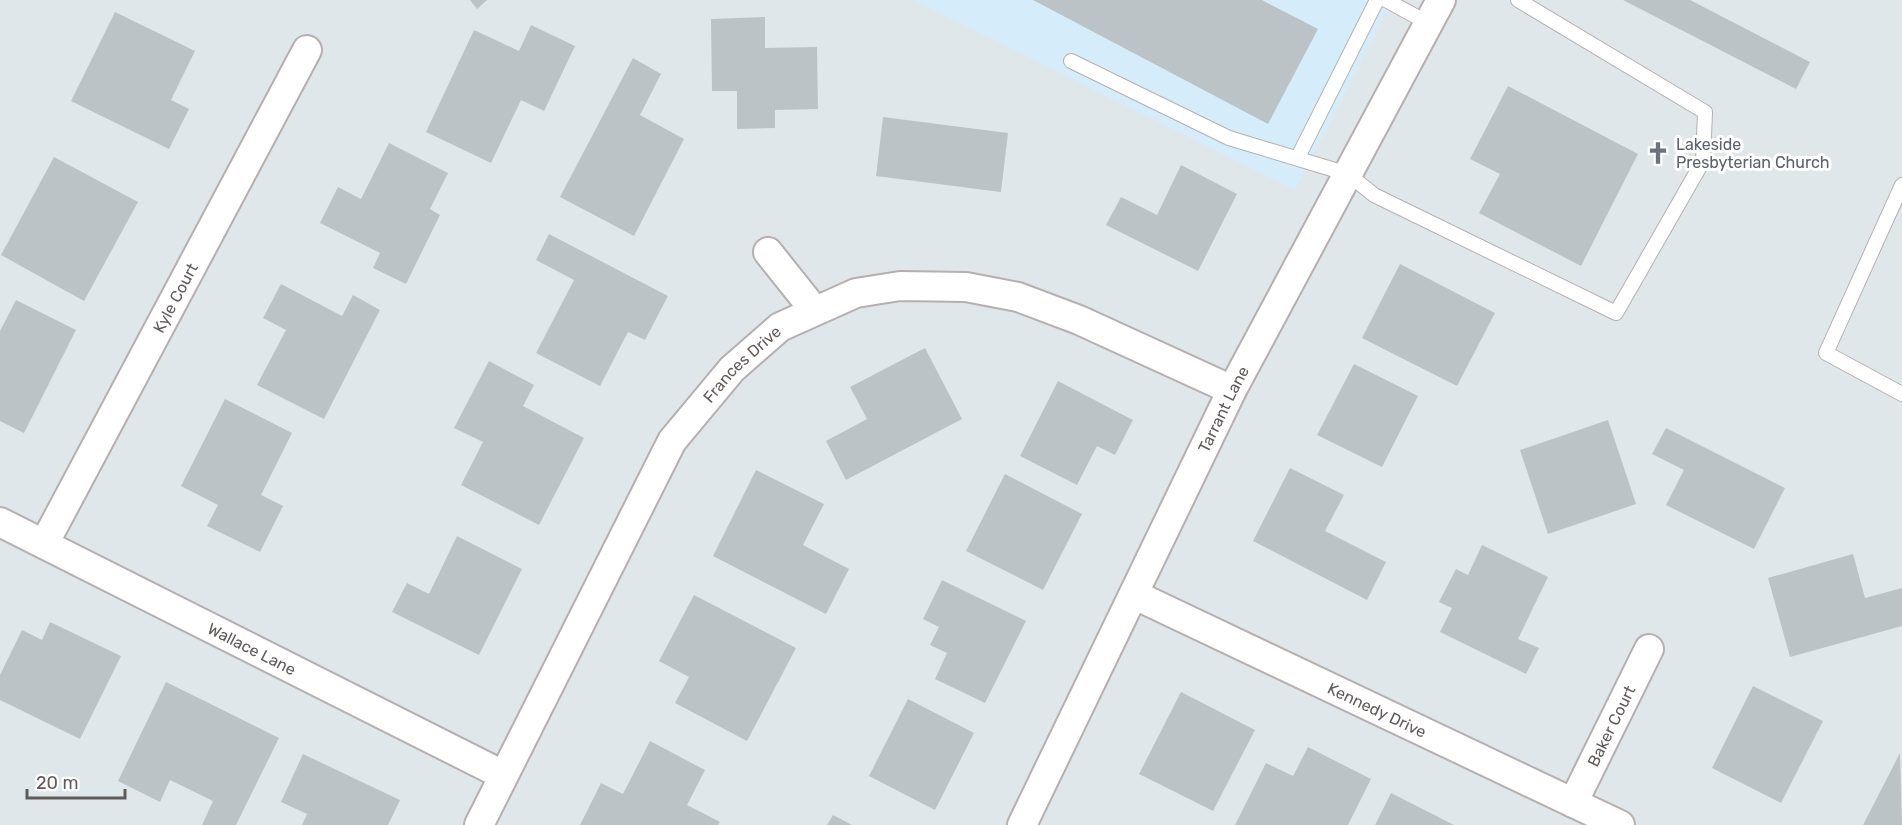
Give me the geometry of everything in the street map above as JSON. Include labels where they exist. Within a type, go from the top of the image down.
[{"type":"street","name":"Tarrant Lane","points":[[1022,825],[1135,596],[1232,390],[1435,12]]},
{"type":"street","name":"Kyle Court","points":[[44,544],[307,50]]},
{"type":"street","points":[[768,252],[815,311]]},
{"type":"street","name":"Frances Drive","points":[[479,825],[672,441],[732,369],[780,327],[856,293],[900,286],[966,287],[1018,297],[1079,320],[1232,390]]},
{"type":"street","name":"Wallace Lane","points":[[0,522],[503,775]]},
{"type":"street","name":"Kennedy Drive","points":[[1135,596],[1620,825]]},
{"type":"street","name":"Baker Court","points":[[1573,803],[1649,649]]},
{"type":"lane","points":[[1298,157],[1377,0]]},
{"type":"lane","points":[[1386,0],[1435,12]]},
{"type":"lane","points":[[1071,60],[1228,138],[1298,157],[1348,174],[1374,195],[1616,314],[1703,161],[1705,112],[1518,0]]},
{"type":"lane","points":[[1902,185],[1826,353],[1902,394]]},
{"type":"shaded area","points":[[914,0],[1393,0],[1295,190]]},
{"type":"building","points":[[470,0],[487,0],[477,9]]},
{"type":"building","points":[[1033,0],[1262,0],[1318,29],[1268,124]]},
{"type":"building","points":[[1623,0],[1690,0],[1810,62],[1796,89]]},
{"type":"building","points":[[115,12],[195,51],[171,100],[189,109],[169,149],[71,101]]},
{"type":"building","points":[[765,17],[765,48],[817,47],[818,109],[775,110],[775,128],[737,129],[737,91],[712,91],[711,19]]},
{"type":"building","points":[[531,25],[575,46],[544,111],[521,100],[491,163],[426,132],[474,30],[519,51]]},
{"type":"building","points":[[633,58],[661,74],[640,115],[684,139],[634,236],[560,197]]},
{"type":"building","points":[[1508,86],[1638,154],[1581,266],[1479,213],[1500,174],[1470,159]]},
{"type":"building","points":[[883,117],[1008,133],[1001,192],[876,176]]},
{"type":"building","points":[[389,143],[448,173],[430,209],[440,215],[406,284],[373,268],[380,253],[320,223],[338,187],[361,199]]},
{"type":"building","points":[[54,157],[138,202],[84,301],[1,255]]},
{"type":"building","points":[[1181,165],[1237,194],[1198,271],[1106,225],[1121,197],[1157,215]]},
{"type":"building","points":[[549,234],[668,296],[645,340],[628,332],[600,386],[536,353],[574,280],[536,260]]},
{"type":"building","points":[[1400,264],[1495,313],[1457,386],[1362,338]]},
{"type":"building","points":[[281,284],[342,316],[353,295],[380,310],[324,419],[257,385],[286,330],[263,318]]},
{"type":"building","points":[[16,300],[76,330],[24,433],[0,421],[0,331]]},
{"type":"building","points":[[925,348],[962,419],[846,480],[826,441],[867,419],[850,387]]},
{"type":"building","points":[[489,361],[534,385],[523,406],[584,438],[539,525],[461,485],[483,442],[454,428]]},
{"type":"building","points":[[1354,364],[1418,396],[1382,467],[1317,435]]},
{"type":"building","points":[[1058,381],[1133,420],[1115,455],[1097,446],[1077,485],[1020,456]]},
{"type":"building","points":[[225,399],[292,433],[261,495],[283,506],[260,552],[207,526],[218,505],[181,486]]},
{"type":"building","points":[[1608,420],[1636,504],[1548,534],[1520,450]]},
{"type":"building","points":[[1666,428],[1785,488],[1754,549],[1666,505],[1684,470],[1652,454]]},
{"type":"building","points":[[1290,468],[1344,495],[1325,531],[1386,562],[1367,600],[1253,541]]},
{"type":"building","points":[[756,470],[824,504],[803,545],[849,569],[826,614],[713,556]]},
{"type":"building","points":[[1005,474],[1082,514],[1043,590],[966,551]]},
{"type":"building","points":[[457,536],[522,569],[479,655],[392,612],[407,583],[429,594]]},
{"type":"building","points":[[1482,545],[1548,577],[1518,639],[1539,648],[1526,674],[1440,632],[1452,608],[1439,602],[1456,569],[1468,575]]},
{"type":"building","points":[[1853,554],[1865,598],[1902,588],[1902,626],[1790,657],[1768,578]]},
{"type":"building","points":[[942,580],[1026,621],[985,703],[935,679],[947,653],[930,645],[939,627],[923,619]]},
{"type":"building","points":[[694,595],[796,648],[747,741],[675,703],[689,677],[659,661]]},
{"type":"building","points":[[50,622],[121,656],[80,739],[0,700],[0,675],[22,630],[42,640]]},
{"type":"building","points":[[166,682],[279,738],[236,825],[202,825],[213,801],[170,780],[160,802],[118,781]]},
{"type":"building","points":[[1753,686],[1823,721],[1781,803],[1712,768]]},
{"type":"building","points":[[1181,692],[1255,730],[1213,811],[1139,774]]},
{"type":"building","points":[[908,699],[974,733],[935,810],[869,776]]},
{"type":"building","points":[[650,741],[705,770],[687,805],[720,822],[718,825],[580,825],[601,783],[623,794]]},
{"type":"building","points":[[1308,747],[1371,779],[1348,825],[1235,825],[1266,763],[1293,776]]},
{"type":"building","points":[[1900,753],[1902,825],[1863,825]]},
{"type":"building","points":[[303,754],[400,800],[388,825],[302,825],[307,814],[281,802]]},
{"type":"building","points":[[1391,793],[1454,825],[1375,825]]},
{"type":"building","points":[[833,815],[852,825],[827,825]]},
{"type":"place","name":"Lakeside Presbyterian Church","points":[[1658,153]]}]
